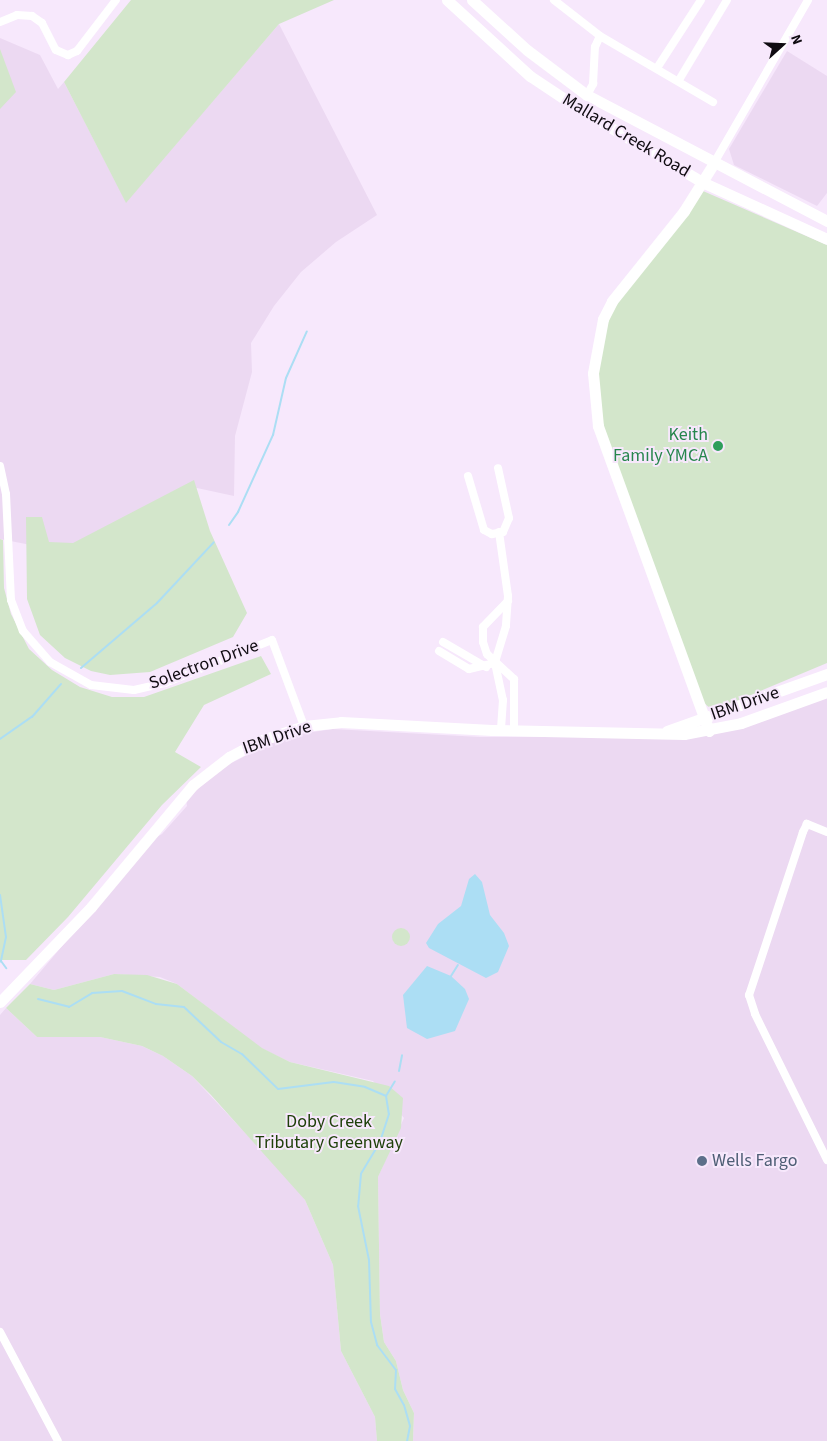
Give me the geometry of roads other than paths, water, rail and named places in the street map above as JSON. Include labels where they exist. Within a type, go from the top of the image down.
[{"type":"street","points":[[0,22],[17,15],[36,18],[56,50],[68,55],[77,51],[116,0]]},
{"type":"street","name":"Mallard Creek Road","points":[[447,0],[530,76],[702,182],[827,239]]},
{"type":"street","name":"Mallard Creek Road","points":[[472,0],[527,50],[587,95],[827,221]]},
{"type":"street","points":[[554,0],[600,36],[713,102]]},
{"type":"street","points":[[657,68],[701,0]]},
{"type":"street","points":[[678,80],[727,0]]},
{"type":"street","points":[[709,731],[606,452],[598,426],[593,373],[603,319],[612,301],[684,211],[714,163],[808,0]]},
{"type":"street","points":[[587,95],[594,84],[595,47],[600,36]]},
{"type":"street","name":"Solectron Drive","points":[[0,466],[6,494],[12,600],[23,631],[50,662],[91,685],[134,690],[165,684],[272,640],[304,726]]},
{"type":"street","points":[[468,476],[481,525],[488,533],[498,532],[508,527],[509,518],[498,468]]},
{"type":"street","points":[[498,532],[508,601],[506,626],[495,663],[503,700],[501,730]]},
{"type":"street","points":[[508,601],[483,627],[487,654],[514,679],[514,730]]},
{"type":"street","points":[[443,642],[486,667]]},
{"type":"street","points":[[439,651],[469,669],[486,667],[495,663]]},
{"type":"street","points":[[456,660],[463,653]]},
{"type":"street","name":"IBM Drive","points":[[663,732],[827,674]]},
{"type":"street","name":"IBM Drive","points":[[0,1002],[85,914],[193,785],[239,750],[304,726],[341,722],[501,730],[709,731],[761,717],[827,692]]},
{"type":"street","points":[[827,832],[807,824],[803,832],[749,995],[755,1014],[827,1160]]},
{"type":"street","points":[[0,1332],[58,1441]]},
{"type":"water","points":[[475,874],[482,882],[490,915],[504,933],[509,946],[498,972],[486,978],[429,948],[426,943],[438,924],[461,906],[469,879]]},
{"type":"water","points":[[427,966],[451,976],[465,989],[469,999],[455,1031],[427,1039],[407,1028],[403,995]]},
{"type":"waterway","points":[[229,525],[238,512],[273,435],[286,378],[307,331]]},
{"type":"waterway","points":[[81,668],[157,603],[214,542]]},
{"type":"waterway","points":[[0,739],[32,717],[61,684]]},
{"type":"waterway","points":[[0,895],[6,937],[1,961]]},
{"type":"waterway","points":[[1,961],[6,968]]},
{"type":"waterway","points":[[451,976],[458,965]]},
{"type":"waterway","points":[[38,999],[69,1007],[92,993],[122,991],[156,1004],[184,1007],[221,1042],[242,1054],[278,1089],[334,1082],[365,1087],[386,1096],[389,1114],[380,1142],[361,1174],[358,1206],[369,1260],[371,1322],[377,1345],[396,1370],[395,1389],[404,1405],[410,1426],[407,1441]]},
{"type":"waterway","points":[[399,1071],[402,1055]]},
{"type":"waterway","points":[[386,1096],[395,1081]]},
{"type":"place","name":"Keith Family YMCA","points":[[718,446]]},
{"type":"place","name":"Wells Fargo","points":[[702,1161]]},
{"type":"park label","name":"Doby Creek Tributary Greenway","points":[[329,1133]]}]
